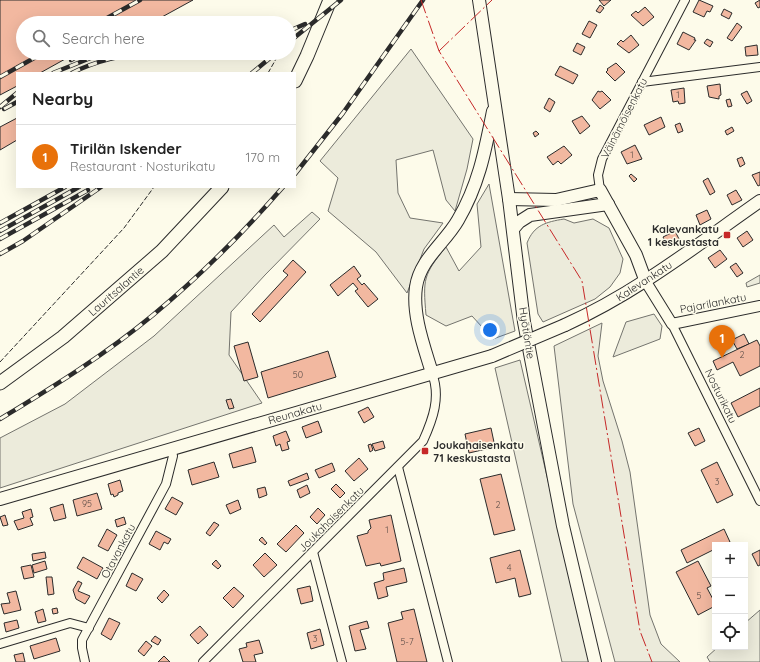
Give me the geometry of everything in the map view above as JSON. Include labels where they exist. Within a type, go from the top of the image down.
[{"type":"main road","points":[[296,79],[330,0]]},
{"type":"main road","name":"Hyötiöntie","points":[[479,0],[509,199],[524,322],[563,526],[595,662]]},
{"type":"main road","points":[[432,373],[417,320],[416,286],[432,253],[457,222],[475,189],[482,165],[495,100]]},
{"type":"main road","name":"Lauritsalantie","points":[[0,383],[63,337],[162,251],[221,188]]},
{"type":"main road","points":[[509,199],[556,200],[600,190]]},
{"type":"main road","name":"Väinämöisenkatu","points":[[600,190],[636,255],[646,282]]},
{"type":"main road","name":"Kalevankatu","points":[[585,316],[646,282],[760,201]]},
{"type":"main road","points":[[513,228],[519,222],[530,216],[585,206],[608,204]]},
{"type":"main road","name":"Reunakatu","points":[[0,499],[171,448],[492,356],[585,316]]},
{"type":"street","name":"Väinämöisenkatu","points":[[600,190],[598,175],[602,159],[685,0]]},
{"type":"street","points":[[642,82],[760,67]]},
{"type":"street","name":"Nosturikatu","points":[[646,282],[672,324],[760,501]]},
{"type":"street","name":"Pajarilankatu","points":[[672,324],[760,306]]},
{"type":"street","name":"Joukahaisenkatu","points":[[203,662],[423,441],[431,423],[437,392],[432,373]]},
{"type":"street","name":"Otavankatu","points":[[85,662],[82,640],[166,484],[173,456],[171,448]]},
{"type":"street","points":[[398,467],[448,662]]},
{"type":"street","points":[[314,552],[342,662]]},
{"type":"street","points":[[0,644],[70,623],[89,628]]},
{"type":"street","points":[[212,653],[214,662]]},
{"type":"shaded area","points":[[411,49],[473,139],[467,169],[455,211],[446,200],[433,150],[396,160],[398,193],[410,218],[443,223],[424,249],[407,293],[376,252],[328,211],[338,178],[320,161]]},
{"type":"shaded area","points":[[489,184],[515,331],[493,339],[472,316],[446,326],[426,315],[425,293],[426,278],[429,271],[446,247],[459,271],[481,247],[477,204]]},
{"type":"shaded area","points":[[312,212],[320,219],[231,312],[229,355],[262,403],[0,488],[0,438],[65,404],[154,336],[274,225],[284,237]]},
{"type":"shaded area","points":[[564,219],[574,223],[593,219],[609,228],[623,259],[620,273],[610,287],[595,299],[543,322],[538,314],[527,243],[533,232],[541,225]]},
{"type":"shaded area","points":[[760,275],[760,283],[747,287],[746,283]]},
{"type":"shaded area","points":[[654,314],[662,326],[660,339],[613,357],[626,322]]},
{"type":"shaded area","points":[[602,323],[598,356],[603,381],[630,472],[650,615],[661,644],[680,662],[615,662],[573,504],[554,346]]},
{"type":"shaded area","points":[[520,360],[590,662],[562,662],[495,368]]},
{"type":"shaded area","points":[[760,610],[760,662],[710,662],[707,657],[715,650],[748,650],[748,620]]},
{"type":"building","points":[[0,0],[193,0],[164,16],[16,16],[16,60],[63,60],[42,72],[16,72],[16,87],[0,95]]},
{"type":"building","points":[[599,0],[611,0],[604,6]]},
{"type":"building","points":[[699,0],[713,6],[710,12],[707,11],[704,17],[693,12]]},
{"type":"building","points":[[760,0],[760,7],[758,8],[755,3]]},
{"type":"building","points":[[600,5],[604,8],[600,13],[596,11]]},
{"type":"building","points":[[645,7],[654,17],[643,26],[631,15],[636,11],[638,13]]},
{"type":"building","points":[[724,9],[732,13],[729,19],[721,15]]},
{"type":"building","points":[[589,21],[597,25],[590,38],[582,34]]},
{"type":"building","points":[[737,23],[742,27],[732,41],[727,38]]},
{"type":"building","points":[[683,32],[696,40],[689,50],[677,44]]},
{"type":"building","points":[[631,35],[639,45],[629,53],[617,44],[621,40],[623,42]]},
{"type":"building","points":[[707,39],[713,42],[710,47],[704,43]]},
{"type":"building","points":[[577,43],[585,47],[581,55],[573,51]]},
{"type":"building","points":[[757,45],[758,55],[746,56],[745,47]]},
{"type":"building","points":[[616,63],[625,72],[615,81],[606,72],[608,70],[607,69]]},
{"type":"building","points":[[560,66],[578,75],[573,84],[555,75]]},
{"type":"building","points":[[720,84],[721,95],[719,96],[719,99],[709,97],[707,86]]},
{"type":"building","points":[[684,88],[685,103],[679,104],[678,101],[673,102],[671,90]]},
{"type":"building","points":[[598,91],[602,91],[611,100],[600,109],[592,100]]},
{"type":"building","points":[[747,91],[752,101],[747,104],[741,94]]},
{"type":"building","points":[[549,98],[555,102],[550,112],[544,108]]},
{"type":"building","points":[[730,99],[732,106],[728,107],[726,100]]},
{"type":"building","points":[[582,116],[590,126],[580,134],[572,121]]},
{"type":"building","points":[[661,117],[665,127],[649,135],[644,125]]},
{"type":"building","points":[[16,119],[16,141],[0,150],[0,127]]},
{"type":"building","points":[[680,123],[683,131],[678,133],[675,125]]},
{"type":"building","points":[[732,127],[734,131],[727,135],[725,131]]},
{"type":"building","points":[[536,131],[539,134],[535,137],[533,133]]},
{"type":"building","points":[[635,145],[642,159],[627,164],[621,152]]},
{"type":"building","points":[[564,146],[572,155],[561,164],[558,161],[553,165],[547,157]]},
{"type":"building","points":[[742,157],[745,164],[740,167],[737,159]]},
{"type":"building","points":[[760,172],[760,185],[758,186],[752,175]]},
{"type":"building","points":[[631,174],[637,179],[634,182],[629,176]]},
{"type":"building","points":[[708,178],[715,192],[710,195],[703,181]]},
{"type":"building","points":[[736,190],[742,200],[732,205],[727,195]]},
{"type":"building","points":[[707,210],[711,219],[700,225],[696,215]]},
{"type":"building","points":[[675,231],[680,241],[668,247],[663,237]]},
{"type":"building","points":[[747,231],[753,240],[743,247],[737,238]]},
{"type":"building","points":[[720,250],[727,259],[715,268],[708,258]]},
{"type":"building","points":[[293,260],[306,272],[260,322],[252,314],[288,275],[283,271]]},
{"type":"building","points":[[736,263],[743,273],[737,277],[730,267]]},
{"type":"building","points":[[354,266],[361,276],[357,279],[362,285],[364,283],[378,299],[368,307],[355,291],[358,289],[353,283],[338,296],[330,285]]},
{"type":"building","points":[[744,334],[749,344],[737,349],[732,340]]},
{"type":"building","points":[[757,340],[760,346],[760,366],[740,376],[733,362],[717,370],[713,361]]},
{"type":"building","points":[[248,342],[258,377],[244,381],[234,346]]},
{"type":"building","points":[[328,351],[336,377],[268,398],[261,372]]},
{"type":"building","points":[[760,388],[760,406],[738,417],[731,403]]},
{"type":"building","points":[[231,399],[234,408],[229,409],[226,400]]},
{"type":"building","points":[[368,407],[374,417],[364,423],[358,412]]},
{"type":"building","points":[[318,421],[322,432],[306,438],[302,427]]},
{"type":"building","points":[[491,428],[495,447],[469,453],[465,434]]},
{"type":"building","points":[[699,428],[705,441],[695,446],[688,433]]},
{"type":"building","points":[[286,431],[290,441],[287,442],[289,449],[282,451],[280,444],[276,446],[273,436]]},
{"type":"building","points":[[383,441],[385,448],[375,451],[372,444]]},
{"type":"building","points":[[371,444],[373,450],[370,452],[368,445]]},
{"type":"building","points":[[252,447],[256,462],[233,468],[229,454]]},
{"type":"building","points":[[359,458],[368,469],[354,481],[345,471]]},
{"type":"building","points":[[214,462],[219,477],[192,485],[188,470]]},
{"type":"building","points":[[717,462],[733,495],[717,503],[701,470]]},
{"type":"building","points":[[332,463],[335,471],[319,478],[315,470]]},
{"type":"building","points":[[307,473],[309,479],[290,486],[288,481]]},
{"type":"building","points":[[501,474],[515,530],[494,535],[480,479]]},
{"type":"building","points":[[120,480],[123,491],[114,497],[113,494],[111,495],[108,484]]},
{"type":"building","points":[[336,484],[345,493],[340,498],[331,489]]},
{"type":"building","points":[[307,485],[310,493],[300,498],[297,490]]},
{"type":"building","points":[[265,487],[267,495],[259,498],[257,489]]},
{"type":"building","points":[[97,493],[102,509],[77,516],[73,500]]},
{"type":"building","points":[[172,497],[183,503],[176,515],[165,509]]},
{"type":"building","points":[[238,500],[241,509],[230,514],[226,505]]},
{"type":"building","points":[[63,504],[66,518],[54,521],[50,508]]},
{"type":"building","points":[[318,508],[325,515],[317,524],[310,517]]},
{"type":"building","points":[[31,509],[33,517],[30,518],[33,525],[18,530],[14,521],[24,518],[22,512]]},
{"type":"building","points":[[5,515],[8,525],[3,526],[0,517]]},
{"type":"building","points":[[391,515],[401,561],[381,566],[380,563],[366,566],[357,536],[368,533],[371,528],[369,520]]},
{"type":"building","points":[[124,517],[126,524],[117,527],[115,520]]},
{"type":"building","points":[[214,522],[219,525],[210,536],[206,533]]},
{"type":"building","points":[[296,525],[304,533],[286,552],[277,544]]},
{"type":"building","points":[[107,529],[117,535],[108,551],[98,546]]},
{"type":"building","points":[[724,529],[730,542],[712,542],[712,550],[687,563],[681,550]]},
{"type":"building","points":[[156,531],[171,539],[168,544],[164,542],[160,550],[149,544]]},
{"type":"building","points":[[262,537],[267,543],[265,545],[259,540]]},
{"type":"building","points":[[520,550],[531,594],[519,597],[515,578],[496,583],[490,558]]},
{"type":"building","points":[[760,550],[760,565],[758,566],[752,554]]},
{"type":"building","points":[[45,552],[46,558],[33,561],[32,554]]},
{"type":"building","points":[[265,553],[277,565],[264,577],[253,565]]},
{"type":"building","points":[[83,557],[103,568],[97,579],[77,568]]},
{"type":"building","points":[[216,560],[221,566],[218,569],[212,564]]},
{"type":"building","points":[[45,561],[47,569],[34,573],[32,565]]},
{"type":"building","points":[[698,561],[711,586],[707,588],[712,597],[712,608],[698,615],[676,572]]},
{"type":"building","points":[[31,565],[34,577],[24,579],[21,567]]},
{"type":"building","points":[[404,568],[407,582],[386,587],[388,596],[378,599],[374,583],[384,580],[383,573]]},
{"type":"building","points":[[132,573],[143,579],[136,591],[126,586]]},
{"type":"building","points":[[46,577],[52,577],[54,594],[48,595]]},
{"type":"building","points":[[78,581],[82,583],[78,591],[90,596],[85,604],[76,599],[73,590]]},
{"type":"building","points":[[310,586],[313,601],[301,604],[297,589]]},
{"type":"building","points":[[234,587],[244,596],[233,608],[223,598]]},
{"type":"building","points":[[164,590],[169,595],[162,603],[157,598]]},
{"type":"building","points":[[16,591],[21,610],[4,614],[1,604],[10,603],[7,593]]},
{"type":"building","points":[[57,608],[58,613],[53,614],[52,609]]},
{"type":"building","points":[[43,609],[46,621],[38,623],[35,612]]},
{"type":"building","points":[[414,609],[427,662],[397,662],[388,623],[403,619],[401,612]]},
{"type":"building","points":[[109,618],[120,623],[111,640],[101,634]]},
{"type":"building","points":[[17,620],[19,628],[6,632],[4,623]]},
{"type":"building","points":[[367,621],[369,628],[360,630],[366,649],[355,651],[349,626]]},
{"type":"building","points":[[200,626],[208,635],[198,644],[190,635]]},
{"type":"building","points":[[320,629],[324,645],[311,649],[307,633]]},
{"type":"building","points":[[155,636],[161,640],[158,645],[151,641]]},
{"type":"building","points":[[56,638],[60,651],[34,659],[30,646]]},
{"type":"building","points":[[259,640],[263,653],[254,655],[256,662],[243,662],[239,649],[247,647],[246,643]]},
{"type":"building","points":[[146,641],[152,646],[144,656],[138,651]]},
{"type":"building","points":[[23,653],[25,662],[16,662],[14,655]]},
{"type":"building","points":[[164,656],[170,662],[158,662]]},
{"type":"railway","points":[[111,16],[140,0]]},
{"type":"railway","points":[[296,36],[341,0]]},
{"type":"railway","points":[[296,173],[343,113],[423,0]]},
{"type":"railway","points":[[296,28],[305,24]]},
{"type":"railway","points":[[0,77],[30,60]]},
{"type":"railway","points":[[56,72],[86,60]]},
{"type":"railway","points":[[74,72],[107,60]]},
{"type":"railway","points":[[253,72],[268,60]]},
{"type":"railway","points":[[0,107],[16,94]]},
{"type":"railway","points":[[4,109],[16,103]]},
{"type":"railway","points":[[0,223],[63,188]]},
{"type":"railway","points":[[0,231],[77,188]]},
{"type":"railway","points":[[0,254],[23,241],[100,188]]},
{"type":"railway","points":[[0,419],[98,357],[153,315],[221,254],[282,188]]},
{"type":"railway","points":[[0,239],[88,190]]},
{"type":"fence","points":[[269,72],[275,60]]},
{"type":"fence","points":[[0,362],[124,228],[153,188]]},
{"type":"power","points":[[421,0],[439,51],[582,281],[640,631],[652,662]]},
{"type":"power","points":[[439,51],[492,0]]},
{"type":"place","name":"Kalevankatu 1 keskustasta","points":[[727,235]]},
{"type":"place","name":"Tirilän Iskender","points":[[722,358]]},
{"type":"place","name":"Joukahaisenkatu 71 keskustasta","points":[[425,451]]}]
